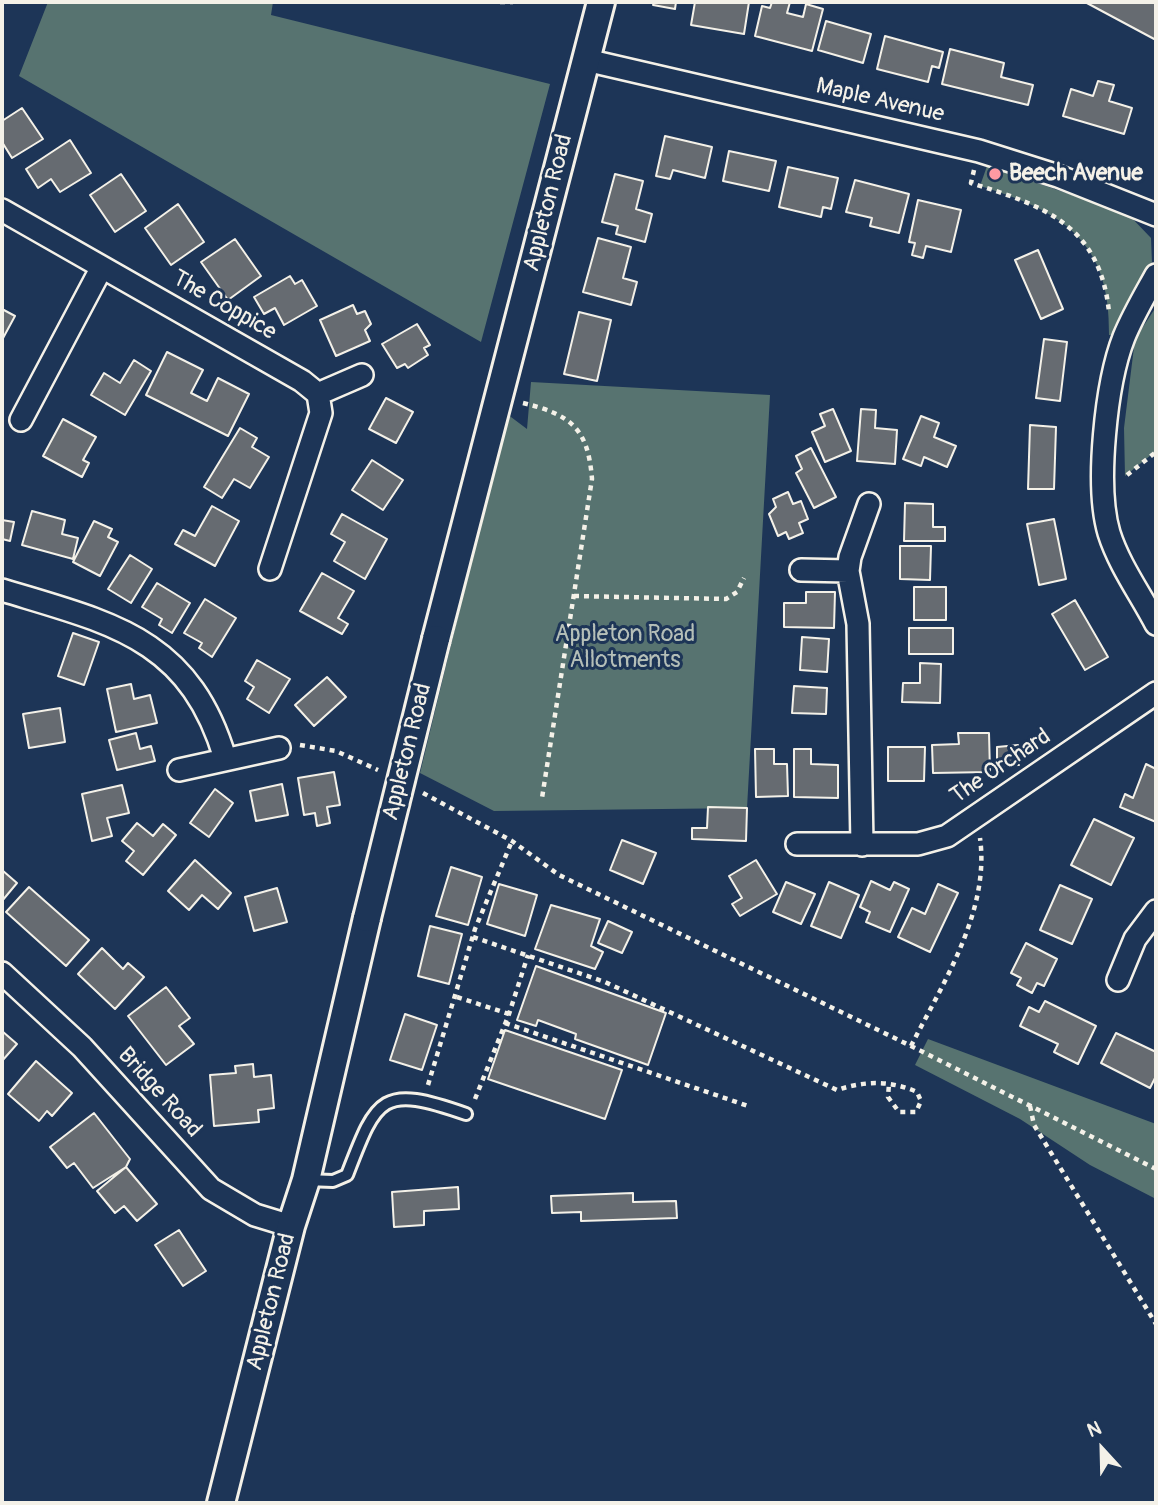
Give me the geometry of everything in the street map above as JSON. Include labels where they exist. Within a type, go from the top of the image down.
[{"type":"street","name":"Appleton Road","points":[[221,1503],[291,1226],[306,1180],[436,639],[601,2]]},
{"type":"street","name":"Maple Avenue","points":[[586,60],[979,151],[1058,176],[1156,215]]},
{"type":"street","name":"The Coppice","points":[[2,210],[302,381],[318,394]]},
{"type":"street","points":[[21,420],[102,267]]},
{"type":"street","points":[[1156,275],[1124,337],[1115,368],[1106,422],[1104,493],[1112,542],[1156,624]]},
{"type":"street","points":[[270,569],[321,413],[318,394],[362,375]]},
{"type":"street","points":[[862,845],[858,624],[848,571],[850,557],[869,504]]},
{"type":"street","points":[[801,570],[848,571]]},
{"type":"street","points":[[2,590],[120,629],[151,647],[180,669],[201,699],[217,731],[225,758]]},
{"type":"street","name":"The Orchard","points":[[797,844],[918,844],[947,836],[1156,693]]},
{"type":"street","points":[[179,769],[279,748]]},
{"type":"street","points":[[1118,980],[1135,939],[1156,911]]},
{"type":"street","name":"Bridge Road","points":[[2,973],[82,1047],[211,1189],[255,1214],[291,1226]]},
{"type":"lane","points":[[306,1180],[333,1181],[347,1175],[369,1121],[382,1105],[396,1099],[424,1099],[466,1114]]},
{"type":"path","points":[[500,2],[513,2]]},
{"type":"path","points":[[979,151],[971,183],[1027,201],[1064,222],[1088,247],[1107,296],[1109,324]]},
{"type":"path","points":[[499,398],[543,408],[567,418],[583,436],[590,454],[592,479],[542,798]]},
{"type":"path","points":[[1104,493],[1156,452]]},
{"type":"path","points":[[574,596],[726,599],[737,592],[744,578]]},
{"type":"path","points":[[309,744],[336,751],[383,772]]},
{"type":"path","points":[[419,791],[512,841],[559,875],[911,1046],[1156,1169]]},
{"type":"path","points":[[911,1046],[950,971],[975,909],[984,863],[977,817]]},
{"type":"path","points":[[424,1099],[473,937],[512,841]]},
{"type":"path","points":[[473,937],[605,982],[837,1090],[862,1082],[901,1084],[917,1092],[921,1101],[916,1112],[899,1112],[888,1097],[890,1084]]},
{"type":"path","points":[[466,1114],[479,1091],[509,1014],[528,955]]},
{"type":"path","points":[[457,997],[509,1014]]},
{"type":"path","points":[[505,1023],[751,1107]]},
{"type":"path","points":[[1030,1105],[1034,1125],[1156,1324]]},
{"type":"green space","points":[[48,2],[273,2],[271,15],[550,84],[481,342],[19,76]]},
{"type":"green space","points":[[987,166],[1128,214],[1151,238],[1152,264],[1118,335],[1109,335],[1107,303],[1101,276],[1091,253],[1076,235],[1057,219],[1035,207],[980,186]]},
{"type":"green space","points":[[1156,307],[1156,451],[1125,476],[1124,428],[1135,339]]},
{"type":"green space","name":"Appleton Road Allotments","points":[[531,382],[770,395],[747,808],[494,811],[420,773],[507,414],[527,429]]},
{"type":"green space","points":[[928,1039],[1156,1124],[1156,1199],[1090,1165],[1020,1119],[915,1065]]},
{"type":"building","points":[[654,2],[676,2],[675,9],[653,5]]},
{"type":"building","points":[[695,2],[749,2],[744,34],[691,25]]},
{"type":"building","points":[[772,2],[790,2],[787,13],[803,17],[806,4],[823,9],[812,51],[755,36],[762,6],[770,8]]},
{"type":"building","points":[[1085,2],[1156,2],[1156,40]]},
{"type":"building","points":[[826,21],[871,34],[863,63],[818,50]]},
{"type":"building","points":[[885,36],[943,52],[939,68],[932,66],[928,82],[877,69]]},
{"type":"building","points":[[950,49],[1004,63],[1001,77],[1033,85],[1028,105],[942,84]]},
{"type":"building","points":[[1098,81],[1114,85],[1109,101],[1132,108],[1124,134],[1063,116],[1071,89],[1093,96]]},
{"type":"building","points":[[22,108],[43,139],[12,158],[2,142],[2,121]]},
{"type":"building","points":[[665,136],[712,147],[705,178],[673,170],[670,179],[656,176]]},
{"type":"building","points":[[70,140],[91,173],[60,192],[51,179],[38,188],[26,169]]},
{"type":"building","points":[[729,151],[776,161],[769,191],[723,181]]},
{"type":"building","points":[[788,167],[838,178],[831,209],[823,207],[821,217],[779,207]]},
{"type":"building","points":[[121,174],[146,211],[115,232],[90,195]]},
{"type":"building","points":[[615,174],[643,181],[636,209],[652,214],[645,242],[616,234],[618,226],[602,222]]},
{"type":"building","points":[[855,180],[909,194],[899,233],[870,226],[872,218],[846,212]]},
{"type":"building","points":[[918,200],[961,210],[951,252],[926,246],[923,258],[912,255],[915,243],[909,242]]},
{"type":"building","points":[[178,204],[204,242],[171,265],[145,228]]},
{"type":"building","points":[[598,238],[631,247],[623,278],[637,282],[631,305],[583,292]]},
{"type":"building","points":[[235,239],[261,276],[228,300],[201,262]]},
{"type":"building","points":[[1038,250],[1063,309],[1041,319],[1015,260]]},
{"type":"building","points":[[290,276],[295,284],[302,280],[317,306],[284,325],[275,308],[264,314],[254,297]]},
{"type":"building","points":[[353,305],[357,314],[365,311],[371,324],[365,330],[370,341],[336,356],[320,320]]},
{"type":"building","points":[[2,309],[15,316],[2,340]]},
{"type":"building","points":[[579,312],[611,320],[597,381],[564,374]]},
{"type":"building","points":[[417,324],[430,345],[424,348],[428,355],[408,368],[405,364],[397,368],[382,344]]},
{"type":"building","points":[[1044,339],[1067,342],[1060,401],[1036,398]]},
{"type":"building","points":[[167,352],[203,370],[191,393],[207,401],[218,378],[249,394],[228,436],[146,395]]},
{"type":"building","points":[[134,360],[151,371],[125,415],[91,395],[104,373],[120,383]]},
{"type":"building","points":[[386,398],[413,412],[396,443],[369,429]]},
{"type":"building","points":[[833,409],[851,451],[825,462],[812,432],[825,426],[820,414]]},
{"type":"building","points":[[861,409],[876,410],[875,428],[897,430],[895,464],[857,461]]},
{"type":"building","points":[[921,416],[939,423],[934,437],[956,446],[947,467],[924,457],[921,466],[903,459]]},
{"type":"building","points":[[63,419],[96,437],[83,460],[89,463],[82,477],[43,456]]},
{"type":"building","points":[[1030,425],[1056,427],[1054,489],[1028,489]]},
{"type":"building","points":[[240,428],[257,438],[252,447],[269,457],[250,488],[234,479],[222,498],[204,487]]},
{"type":"building","points":[[811,448],[836,497],[814,508],[796,473],[802,469],[796,456]]},
{"type":"building","points":[[372,460],[403,480],[383,510],[352,490]]},
{"type":"building","points":[[788,492],[793,504],[801,501],[808,519],[799,523],[803,533],[789,539],[786,532],[778,536],[769,514],[776,507],[773,499]]},
{"type":"building","points":[[905,503],[933,504],[933,527],[945,527],[945,541],[904,541]]},
{"type":"building","points":[[212,506],[239,521],[215,566],[175,544],[183,530],[195,536]]},
{"type":"building","points":[[32,511],[65,520],[62,534],[78,538],[73,559],[22,545]]},
{"type":"building","points":[[342,514],[387,539],[365,579],[334,561],[345,542],[331,534]]},
{"type":"building","points":[[1054,519],[1066,579],[1039,585],[1027,524]]},
{"type":"building","points":[[2,520],[14,522],[10,541],[2,539]]},
{"type":"building","points":[[94,521],[112,529],[108,537],[118,542],[100,576],[73,562]]},
{"type":"building","points":[[900,546],[931,546],[930,580],[900,579]]},
{"type":"building","points":[[130,555],[152,569],[131,603],[108,589]]},
{"type":"building","points":[[322,573],[354,591],[338,618],[348,624],[342,634],[300,611]]},
{"type":"building","points":[[157,583],[190,603],[172,633],[159,625],[162,619],[142,607]]},
{"type":"building","points":[[914,587],[946,587],[946,620],[914,620]]},
{"type":"building","points":[[806,592],[835,592],[834,628],[784,627],[784,603],[806,603]]},
{"type":"building","points":[[205,599],[236,618],[212,657],[199,648],[202,643],[184,633]]},
{"type":"building","points":[[1075,600],[1108,657],[1085,670],[1052,614]]},
{"type":"building","points":[[909,628],[953,628],[953,654],[909,654]]},
{"type":"building","points":[[73,633],[99,642],[84,685],[58,676]]},
{"type":"building","points":[[802,637],[829,639],[827,672],[800,670]]},
{"type":"building","points":[[257,660],[290,679],[269,713],[247,699],[254,687],[245,681]]},
{"type":"building","points":[[920,663],[941,664],[940,703],[902,702],[903,683],[920,683]]},
{"type":"building","points":[[327,677],[346,697],[314,726],[295,705]]},
{"type":"building","points":[[131,684],[134,699],[150,695],[157,723],[116,732],[107,689]]},
{"type":"building","points":[[794,686],[827,688],[826,714],[792,713]]},
{"type":"building","points":[[60,708],[65,742],[29,748],[23,714]]},
{"type":"building","points":[[136,733],[140,749],[151,746],[155,761],[117,770],[109,740]]},
{"type":"building","points":[[958,733],[989,733],[990,772],[933,773],[932,745],[959,744]]},
{"type":"building","points":[[1018,745],[1019,765],[997,766],[997,747]]},
{"type":"building","points":[[888,747],[925,747],[924,781],[888,781]]},
{"type":"building","points":[[755,749],[774,749],[774,764],[787,764],[788,796],[756,797]]},
{"type":"building","points":[[794,749],[811,749],[811,764],[838,765],[838,798],[794,797]]},
{"type":"building","points":[[1146,764],[1156,769],[1156,822],[1120,807],[1125,794],[1133,798]]},
{"type":"building","points":[[334,772],[340,805],[327,807],[330,823],[317,826],[315,813],[304,815],[298,778]]},
{"type":"building","points":[[282,784],[288,815],[256,821],[250,791]]},
{"type":"building","points":[[122,785],[129,813],[107,818],[112,836],[92,841],[82,794]]},
{"type":"building","points":[[215,789],[233,803],[209,837],[190,823]]},
{"type":"building","points":[[708,807],[747,808],[746,841],[692,839],[692,828],[707,828]]},
{"type":"building","points":[[1094,819],[1134,838],[1111,885],[1071,865]]},
{"type":"building","points":[[137,823],[153,836],[163,824],[176,835],[143,875],[126,861],[134,851],[122,841]]},
{"type":"building","points":[[622,840],[656,853],[643,884],[610,870]]},
{"type":"building","points":[[195,860],[231,893],[218,909],[202,895],[189,910],[168,891]]},
{"type":"building","points":[[756,860],[777,894],[740,916],[732,904],[742,898],[729,876]]},
{"type":"building","points":[[451,867],[482,877],[468,925],[436,916]]},
{"type":"building","points":[[2,870],[17,883],[2,901]]},
{"type":"building","points":[[871,881],[890,890],[894,882],[909,889],[890,932],[866,922],[870,912],[860,907]]},
{"type":"building","points":[[786,882],[815,894],[801,924],[773,912]]},
{"type":"building","points":[[829,882],[859,895],[841,938],[811,926]]},
{"type":"building","points":[[499,884],[537,895],[525,936],[487,924]]},
{"type":"building","points":[[938,884],[958,893],[930,952],[898,937],[912,908],[925,914]]},
{"type":"building","points":[[1060,885],[1092,899],[1072,944],[1040,930]]},
{"type":"building","points":[[29,887],[89,940],[66,966],[6,912]]},
{"type":"building","points":[[277,888],[287,922],[254,931],[245,897]]},
{"type":"building","points":[[551,905],[600,919],[591,946],[603,952],[595,969],[535,949]]},
{"type":"building","points":[[608,921],[632,932],[622,953],[598,943]]},
{"type":"building","points":[[430,926],[462,934],[449,984],[418,976]]},
{"type":"building","points":[[1026,943],[1057,959],[1044,986],[1037,983],[1032,993],[1017,985],[1021,978],[1011,973]]},
{"type":"building","points":[[102,948],[123,969],[128,963],[144,977],[115,1009],[78,974]]},
{"type":"building","points":[[536,966],[666,1013],[648,1065],[575,1039],[576,1034],[538,1020],[536,1026],[517,1020]]},
{"type":"building","points":[[166,987],[190,1018],[179,1026],[194,1044],[166,1065],[128,1016]]},
{"type":"building","points":[[1045,1001],[1096,1026],[1078,1064],[1054,1052],[1058,1044],[1020,1026],[1029,1007],[1039,1012]]},
{"type":"building","points":[[405,1014],[437,1025],[422,1070],[390,1060]]},
{"type":"building","points":[[505,1030],[622,1070],[605,1119],[488,1079]]},
{"type":"building","points":[[2,1031],[17,1044],[2,1061]]},
{"type":"building","points":[[1116,1033],[1156,1052],[1156,1076],[1150,1088],[1101,1063]]},
{"type":"building","points":[[36,1061],[72,1093],[52,1116],[47,1111],[39,1121],[8,1094]]},
{"type":"building","points":[[253,1064],[254,1077],[271,1075],[274,1108],[258,1110],[259,1122],[214,1126],[210,1075],[236,1073],[235,1066]]},
{"type":"building","points":[[94,1113],[130,1159],[126,1167],[93,1188],[74,1163],[67,1168],[50,1147]]},
{"type":"building","points":[[126,1167],[157,1204],[137,1221],[124,1206],[115,1213],[97,1191]]},
{"type":"building","points":[[458,1187],[459,1209],[424,1211],[424,1225],[394,1227],[392,1192]]},
{"type":"building","points":[[633,1193],[633,1202],[676,1201],[677,1218],[581,1221],[581,1212],[552,1213],[551,1196]]},
{"type":"building","points":[[179,1230],[206,1271],[183,1286],[155,1245]]},
{"type":"place","name":"Beech Avenue","points":[[995,174]]}]
